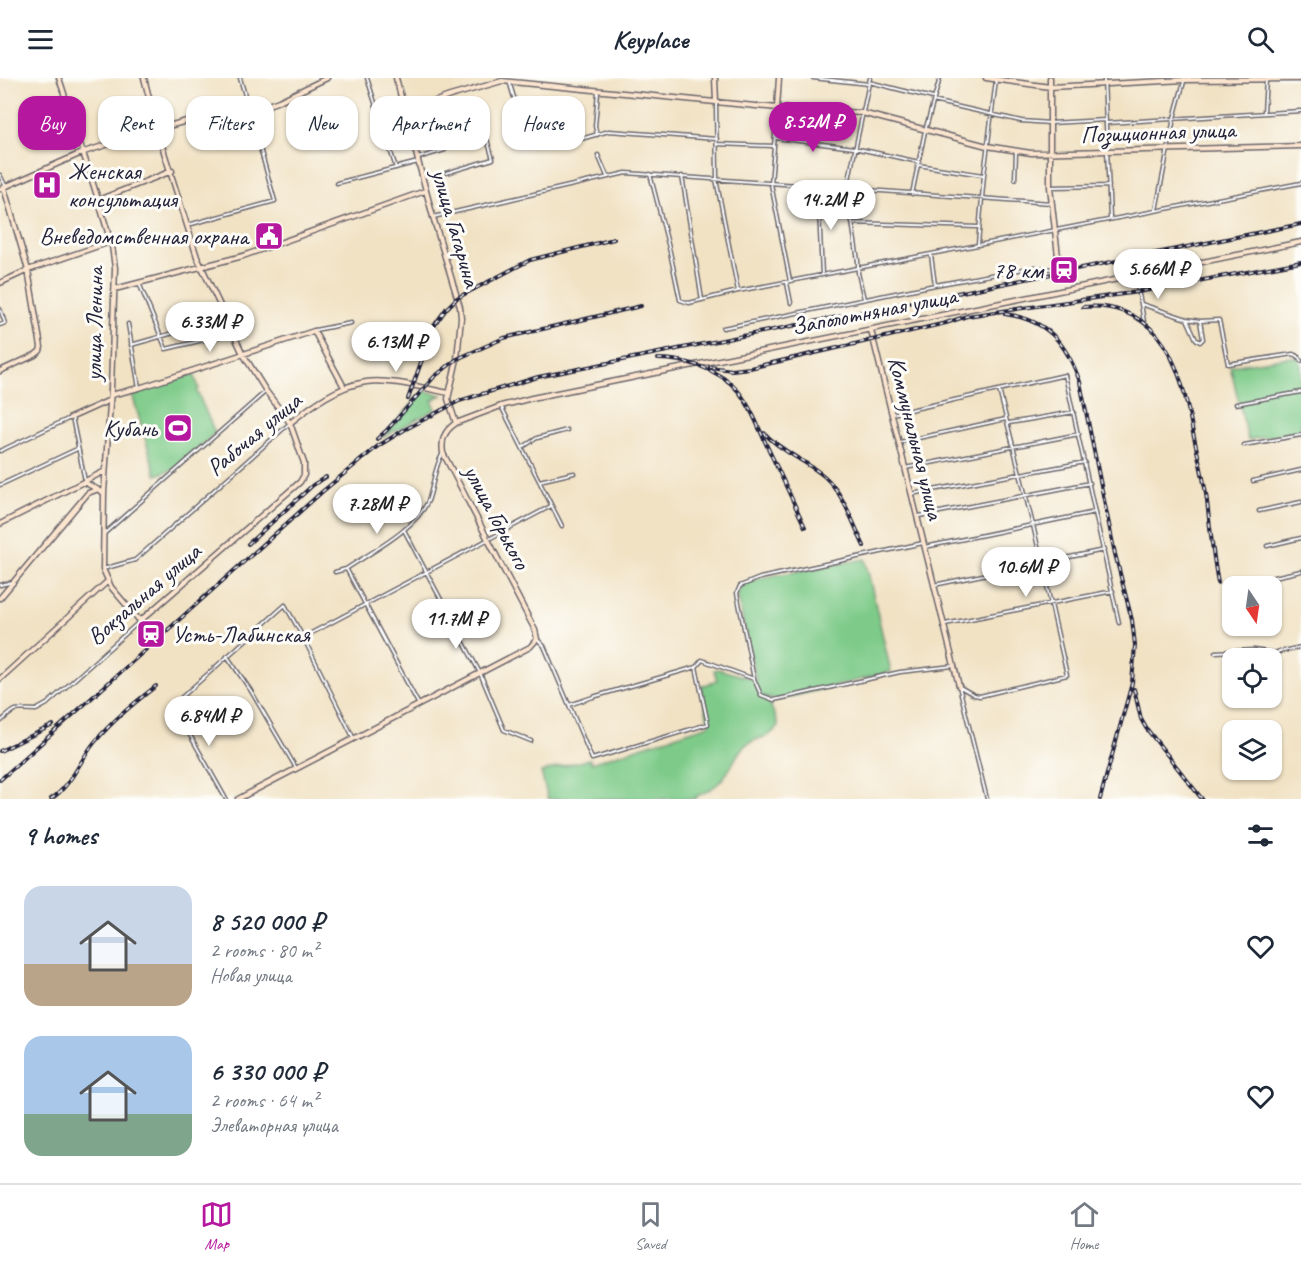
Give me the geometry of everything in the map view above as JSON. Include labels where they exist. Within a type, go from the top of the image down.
[{"type":"street","name":"улица Ленина","points":[[59,78],[84,152],[110,242],[115,268],[104,493]]},
{"type":"street","points":[[144,78],[149,96]]},
{"type":"street","points":[[240,78],[245,96]]},
{"type":"street","points":[[274,103],[327,78]]},
{"type":"street","points":[[367,78],[396,168]]},
{"type":"street","name":"улица Гагарина","points":[[396,78],[401,96]]},
{"type":"street","points":[[535,84],[536,78]]},
{"type":"street","points":[[716,78],[717,179],[738,291]]},
{"type":"street","points":[[778,78],[771,184],[791,303]]},
{"type":"street","points":[[813,78],[869,81],[992,115],[1021,121],[1050,123],[1301,111]]},
{"type":"street","points":[[912,194],[925,131],[940,78]]},
{"type":"street","points":[[986,78],[1050,87],[1104,86],[1185,79],[1301,79]]},
{"type":"street","points":[[723,328],[934,285],[1035,267],[1053,269],[1059,265],[1050,187],[1050,78]]},
{"type":"street","points":[[1104,78],[1110,219]]},
{"type":"street","points":[[978,244],[981,199],[996,79]]},
{"type":"street","points":[[1156,210],[1167,149],[1185,79]]},
{"type":"street","points":[[1264,112],[1266,80]]},
{"type":"street","points":[[509,81],[514,96]]},
{"type":"street","name":"Позиционная улица","points":[[452,96],[491,83],[509,81],[598,92],[862,113],[987,146],[1049,153],[1301,146]]},
{"type":"street","points":[[864,299],[847,189],[869,81]]},
{"type":"street","points":[[597,135],[598,92]]},
{"type":"street","points":[[337,183],[396,168],[445,150],[446,143],[460,134],[483,126],[493,159],[446,173]]},
{"type":"street","points":[[585,138],[609,131],[717,139]]},
{"type":"street","points":[[775,138],[854,148],[918,164],[984,175]]},
{"type":"street","points":[[717,144],[774,146]]},
{"type":"street","points":[[3,188],[98,148]]},
{"type":"street","points":[[164,150],[197,257],[204,267],[243,354],[266,392],[290,423]]},
{"type":"street","points":[[188,225],[275,201],[260,150]]},
{"type":"street","name":"улица Гагарина","points":[[415,150],[461,318],[457,359],[449,393],[449,406],[456,423]]},
{"type":"street","points":[[1015,179],[1016,151]]},
{"type":"street","points":[[598,155],[607,176]]},
{"type":"street","points":[[98,200],[172,171]]},
{"type":"street","points":[[433,218],[626,173],[1052,203]]},
{"type":"street","points":[[650,174],[680,300],[684,303],[858,267],[1301,183]]},
{"type":"street","points":[[0,175],[28,270],[40,347],[40,351],[35,355],[0,371]]},
{"type":"street","points":[[682,176],[702,300]]},
{"type":"street","points":[[1050,187],[1109,186]]},
{"type":"street","points":[[818,188],[822,275]]},
{"type":"street","points":[[115,289],[243,256],[425,191]]},
{"type":"street","points":[[852,223],[979,227]]},
{"type":"street","points":[[0,283],[28,270],[110,242]]},
{"type":"street","name":"Заполотняная улица","points":[[456,423],[501,406],[1301,242]]},
{"type":"street","points":[[930,255],[934,285]]},
{"type":"street","points":[[1135,275],[1144,322]]},
{"type":"street","points":[[139,283],[166,349],[232,333]]},
{"type":"street","points":[[1141,304],[1187,319],[1219,320],[1228,364],[1293,354],[1299,356],[1301,361]]},
{"type":"street","points":[[0,309],[6,323],[0,325]]},
{"type":"street","points":[[1187,319],[1196,339],[1200,342],[1203,339],[1200,321]]},
{"type":"street","points":[[0,451],[110,397],[314,331],[351,323]]},
{"type":"street","points":[[128,324],[139,388]]},
{"type":"street","points":[[131,345],[162,337],[190,326]]},
{"type":"street","name":"Коммунальная улица","points":[[871,330],[987,799]]},
{"type":"street","points":[[314,331],[344,387]]},
{"type":"street","points":[[891,414],[1065,375],[1119,623]]},
{"type":"street","name":"Рабочая улица","points":[[103,569],[135,560],[290,423],[344,387],[369,381],[449,393]]},
{"type":"street","points":[[959,686],[980,696],[1067,675],[999,390]]},
{"type":"street","points":[[103,535],[266,392]]},
{"type":"street","points":[[1236,404],[1301,392]]},
{"type":"street","points":[[501,406],[562,526]]},
{"type":"street","points":[[1007,424],[1074,412]]},
{"type":"street","points":[[71,418],[84,482],[104,493],[103,569],[108,581],[140,621]]},
{"type":"street","points":[[898,442],[1006,419]]},
{"type":"street","name":"Вокзальная улица","points":[[0,723],[16,709],[24,707],[36,710],[47,704],[300,482],[304,476],[304,463],[290,423]]},
{"type":"street","name":"улица Горького","points":[[456,423],[449,427],[444,436],[443,453],[535,630],[537,639],[544,646],[592,759],[708,723],[696,667]]},
{"type":"street","points":[[522,447],[537,438],[567,430]]},
{"type":"street","points":[[904,469],[1079,434]]},
{"type":"street","points":[[1244,445],[1301,435]]},
{"type":"street","points":[[0,485],[78,449]]},
{"type":"street","points":[[335,572],[346,569],[404,530],[427,502],[438,460],[443,453]]},
{"type":"street","points":[[911,494],[1085,462]]},
{"type":"street","points":[[1253,481],[1301,470]]},
{"type":"street","points":[[0,598],[88,493],[93,482],[105,471]]},
{"type":"street","points":[[539,481],[574,473]]},
{"type":"street","points":[[0,524],[100,475]]},
{"type":"street","points":[[916,516],[1090,483]]},
{"type":"street","points":[[88,493],[96,490]]},
{"type":"street","points":[[1259,511],[1301,502]]},
{"type":"street","points":[[303,637],[551,506]]},
{"type":"street","points":[[953,666],[900,672],[783,699],[769,699],[761,695],[754,679],[737,593],[741,586],[760,578],[1095,512]]},
{"type":"street","points":[[404,530],[480,673],[504,730],[531,741]]},
{"type":"street","points":[[1267,546],[1301,538]]},
{"type":"street","points":[[933,586],[1104,550]]},
{"type":"street","points":[[346,569],[419,705]]},
{"type":"street","points":[[1278,576],[1301,571]]},
{"type":"street","points":[[0,679],[108,581]]},
{"type":"street","points":[[0,585],[13,582]]},
{"type":"street","points":[[943,625],[1113,591]]},
{"type":"street","points":[[226,799],[173,705],[285,605],[354,739]]},
{"type":"street","points":[[238,799],[530,647],[537,639]]},
{"type":"street","points":[[1215,652],[1254,650],[1274,652],[1301,647]]},
{"type":"street","points":[[227,656],[296,768]]},
{"type":"street","points":[[569,705],[696,667],[702,660],[754,679]]},
{"type":"green space","points":[[1290,357],[1299,358],[1301,364],[1301,431],[1248,440],[1230,366]]},
{"type":"green space","name":"Кубань","points":[[194,374],[199,389],[197,391],[215,433],[175,469],[156,475],[132,394]]},
{"type":"green space","points":[[424,391],[442,395],[432,400],[436,409],[382,438]]},
{"type":"green space","points":[[865,559],[891,672],[783,699],[774,700],[761,695],[768,700],[778,726],[767,736],[745,746],[722,779],[695,799],[548,799],[541,772],[590,759],[591,763],[709,725],[701,686],[717,681],[714,670],[718,669],[756,680],[737,593],[740,586],[760,578]]},
{"type":"railway","points":[[0,780],[323,491],[378,446],[459,401],[538,377],[1301,224]]},
{"type":"railway","points":[[408,399],[434,326],[457,298],[530,260],[614,239]]},
{"type":"railway","points":[[710,367],[732,370],[750,368],[946,323],[967,316],[1138,292],[1301,262]]},
{"type":"railway","points":[[377,439],[434,377],[457,359],[504,338],[641,306]]},
{"type":"railway","points":[[1083,307],[1104,307],[1133,316],[1150,327],[1165,345],[1171,357],[1185,395],[1203,475],[1218,583]]},
{"type":"railway","points":[[1005,314],[1020,317],[1044,328],[1061,345],[1075,368],[1080,382],[1115,554],[1132,620],[1135,645],[1132,683],[1100,799]]},
{"type":"railway","points":[[658,359],[691,363],[712,371],[738,391],[754,416],[805,527]]},
{"type":"railway","points":[[764,433],[779,446],[818,471],[832,484],[843,501],[864,546]]},
{"type":"railway","points":[[248,544],[313,485],[326,477]]},
{"type":"railway","points":[[51,799],[69,781],[101,735],[156,686]]},
{"type":"railway","points":[[1134,689],[1141,719],[1146,728],[1202,799]]},
{"type":"railway","points":[[0,751],[53,725]]},
{"type":"place","name":"Женская консультация","points":[[47,185]]},
{"type":"place","name":"Вневедомственная охрана","points":[[269,236]]},
{"type":"place","name":"78 км","points":[[1064,270]]},
{"type":"place","name":"Кубань","points":[[178,428]]},
{"type":"place","name":"Усть-Лабинская","points":[[151,634]]}]
